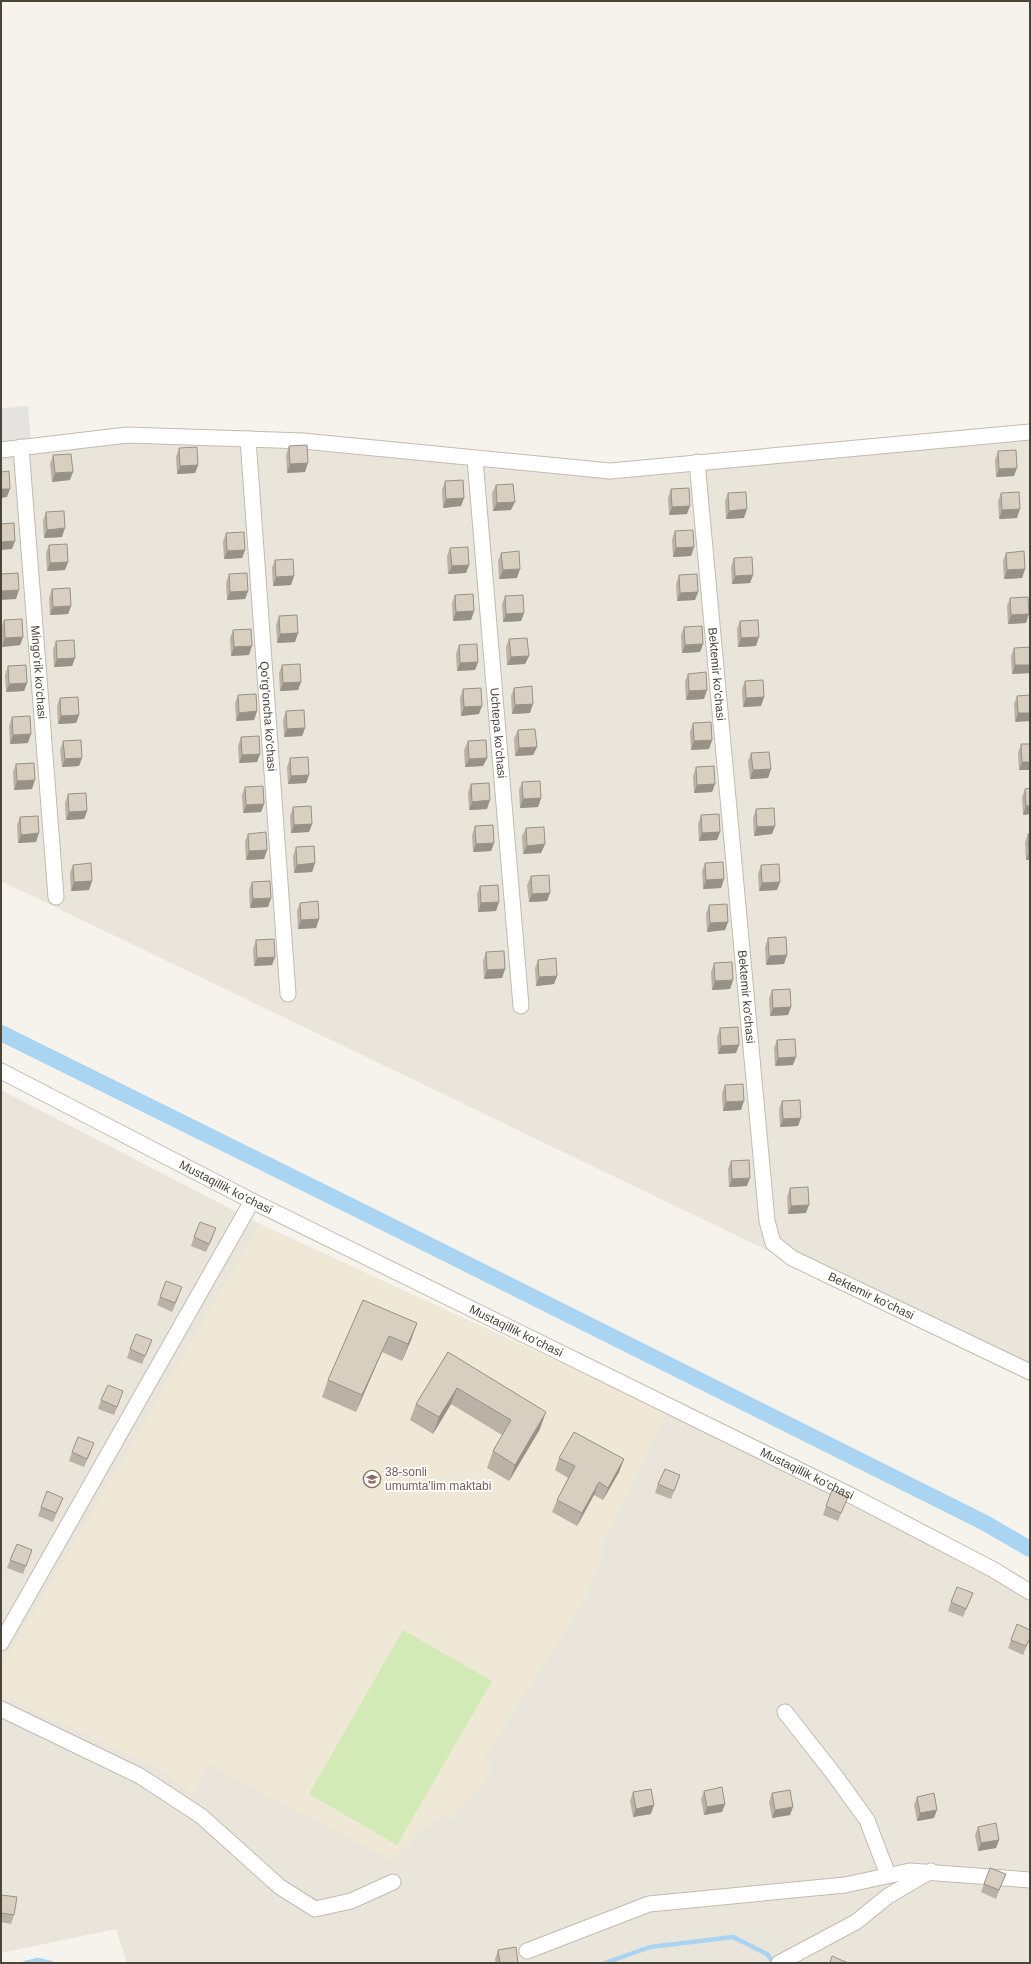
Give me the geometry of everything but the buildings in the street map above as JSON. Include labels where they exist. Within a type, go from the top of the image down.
[{"type":"street","points":[[1,450],[126,435],[248,439],[303,441],[610,471],[1030,432]]},
{"type":"street","name":"Qo'rg'oncha ko'chasi","points":[[248,439],[288,994]]},
{"type":"street","name":"Mingo'rik ko'chasi","points":[[21,447],[56,897]]},
{"type":"street","name":"Uchtepa ko'chasi","points":[[475,459],[521,1006]]},
{"type":"street","name":"Bektemir ko'chasi","points":[[697,462],[767,1221],[773,1243],[792,1258],[1030,1372]]},
{"type":"street","name":"Mustaqillik ko'chasi","points":[[1,1071],[252,1201],[856,1498],[994,1570],[1030,1592]]},
{"type":"street","points":[[1,1643],[252,1201]]},
{"type":"street","points":[[1,1709],[140,1776],[201,1816],[280,1887],[315,1909],[352,1901],[393,1882]]},
{"type":"street","points":[[785,1712],[836,1777],[867,1820],[888,1875]]},
{"type":"street","points":[[527,1951],[649,1904],[845,1885],[910,1871],[1030,1880]]},
{"type":"street","points":[[782,1961],[856,1922],[888,1896],[931,1872]]},
{"type":"shaded area","points":[[28,406],[31,440],[1,444],[1,408]]},
{"type":"shaded area","points":[[127,436],[612,475],[1030,436],[1030,1377],[1,881],[1,452]]},
{"type":"shaded area","points":[[1,1090],[260,1224],[667,1412],[911,1530],[1030,1595],[1030,1963],[127,1963],[116,1929],[1,1953]]},
{"type":"shaded area","name":"38-sonli umumta'lim maktabi","points":[[260,1224],[667,1412],[601,1546],[605,1549],[587,1597],[485,1756],[493,1769],[452,1820],[442,1814],[391,1860],[208,1764],[194,1795],[155,1766],[1,1695],[1,1668]]},
{"type":"green space","points":[[403,1630],[492,1681],[397,1845],[309,1794]]},
{"type":"waterway","points":[[1,1033],[985,1523],[1030,1549]]},
{"type":"waterway","points":[[605,1963],[650,1947],[733,1937],[767,1954],[774,1963]]},
{"type":"waterway","points":[[25,1963],[38,1960],[51,1963]]},
{"type":"place","name":"38-sonli umumta'lim maktabi","points":[[372,1479]]}]
